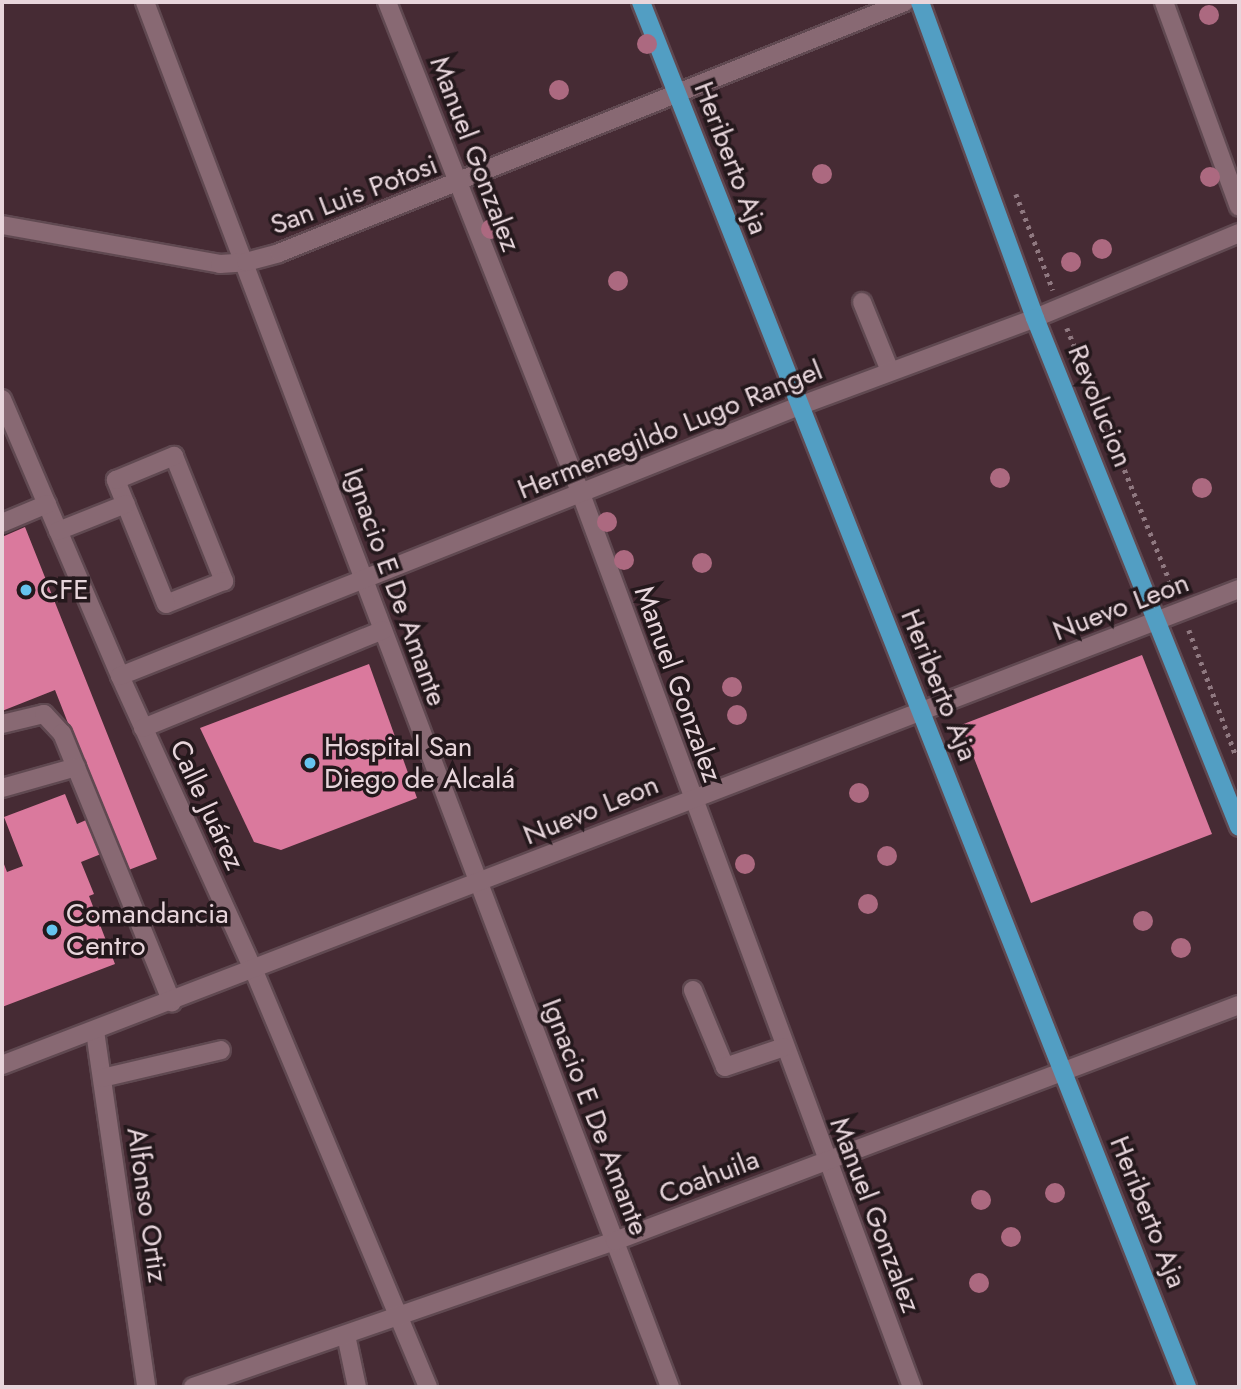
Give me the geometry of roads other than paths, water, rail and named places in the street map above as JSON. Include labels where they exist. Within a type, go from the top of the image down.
[{"type":"main road","name":"Heriberto Aja","points":[[641,2],[1187,1387]]},
{"type":"main road","name":"Revolucion","points":[[920,2],[1035,318],[1159,621],[1239,827]]},
{"type":"street","name":"Ignacio E De Amante","points":[[145,2],[246,262],[477,884],[670,1387]]},
{"type":"street","name":"Manuel Gonzalez","points":[[387,2],[581,494],[691,799],[912,1387]]},
{"type":"street","name":"San Luis Potosi","points":[[2,225],[220,264],[246,262],[458,182],[905,2]]},
{"type":"street","points":[[1164,2],[1239,207]]},
{"type":"street","name":"Hermenegildo Lugo Rangel","points":[[120,676],[799,406],[1035,318],[1239,233]]},
{"type":"street","points":[[862,302],[890,371]]},
{"type":"street","name":"Calle Juárez","points":[[2,399],[120,676],[254,971],[428,1387]]},
{"type":"street","points":[[174,456],[224,581],[166,604],[126,504],[116,480],[174,456]]},
{"type":"street","points":[[2,523],[47,504]]},
{"type":"street","points":[[58,531],[126,504]]},
{"type":"street","name":"Nuevo Leon","points":[[2,1065],[254,971],[691,799],[922,713],[1239,589]]},
{"type":"street","points":[[143,728],[383,630]]},
{"type":"street","points":[[2,724],[33,714],[52,718],[76,767],[173,1002]]},
{"type":"street","points":[[2,788],[76,767]]},
{"type":"street","points":[[693,990],[725,1067],[783,1047]]},
{"type":"street","name":"Coahuila","points":[[193,1387],[615,1241],[1239,1005]]},
{"type":"street","name":"Alfonso Ortiz","points":[[95,1031],[146,1387]]},
{"type":"street","points":[[102,1078],[220,1050]]},
{"type":"street","points":[[346,1335],[357,1387]]},
{"type":"place","name":"CFE","points":[[26,590]]},
{"type":"place","name":"Hospital San Diego de Alcalá","points":[[310,763]]},
{"type":"place","name":"Comandancia Centro","points":[[52,930]]}]
